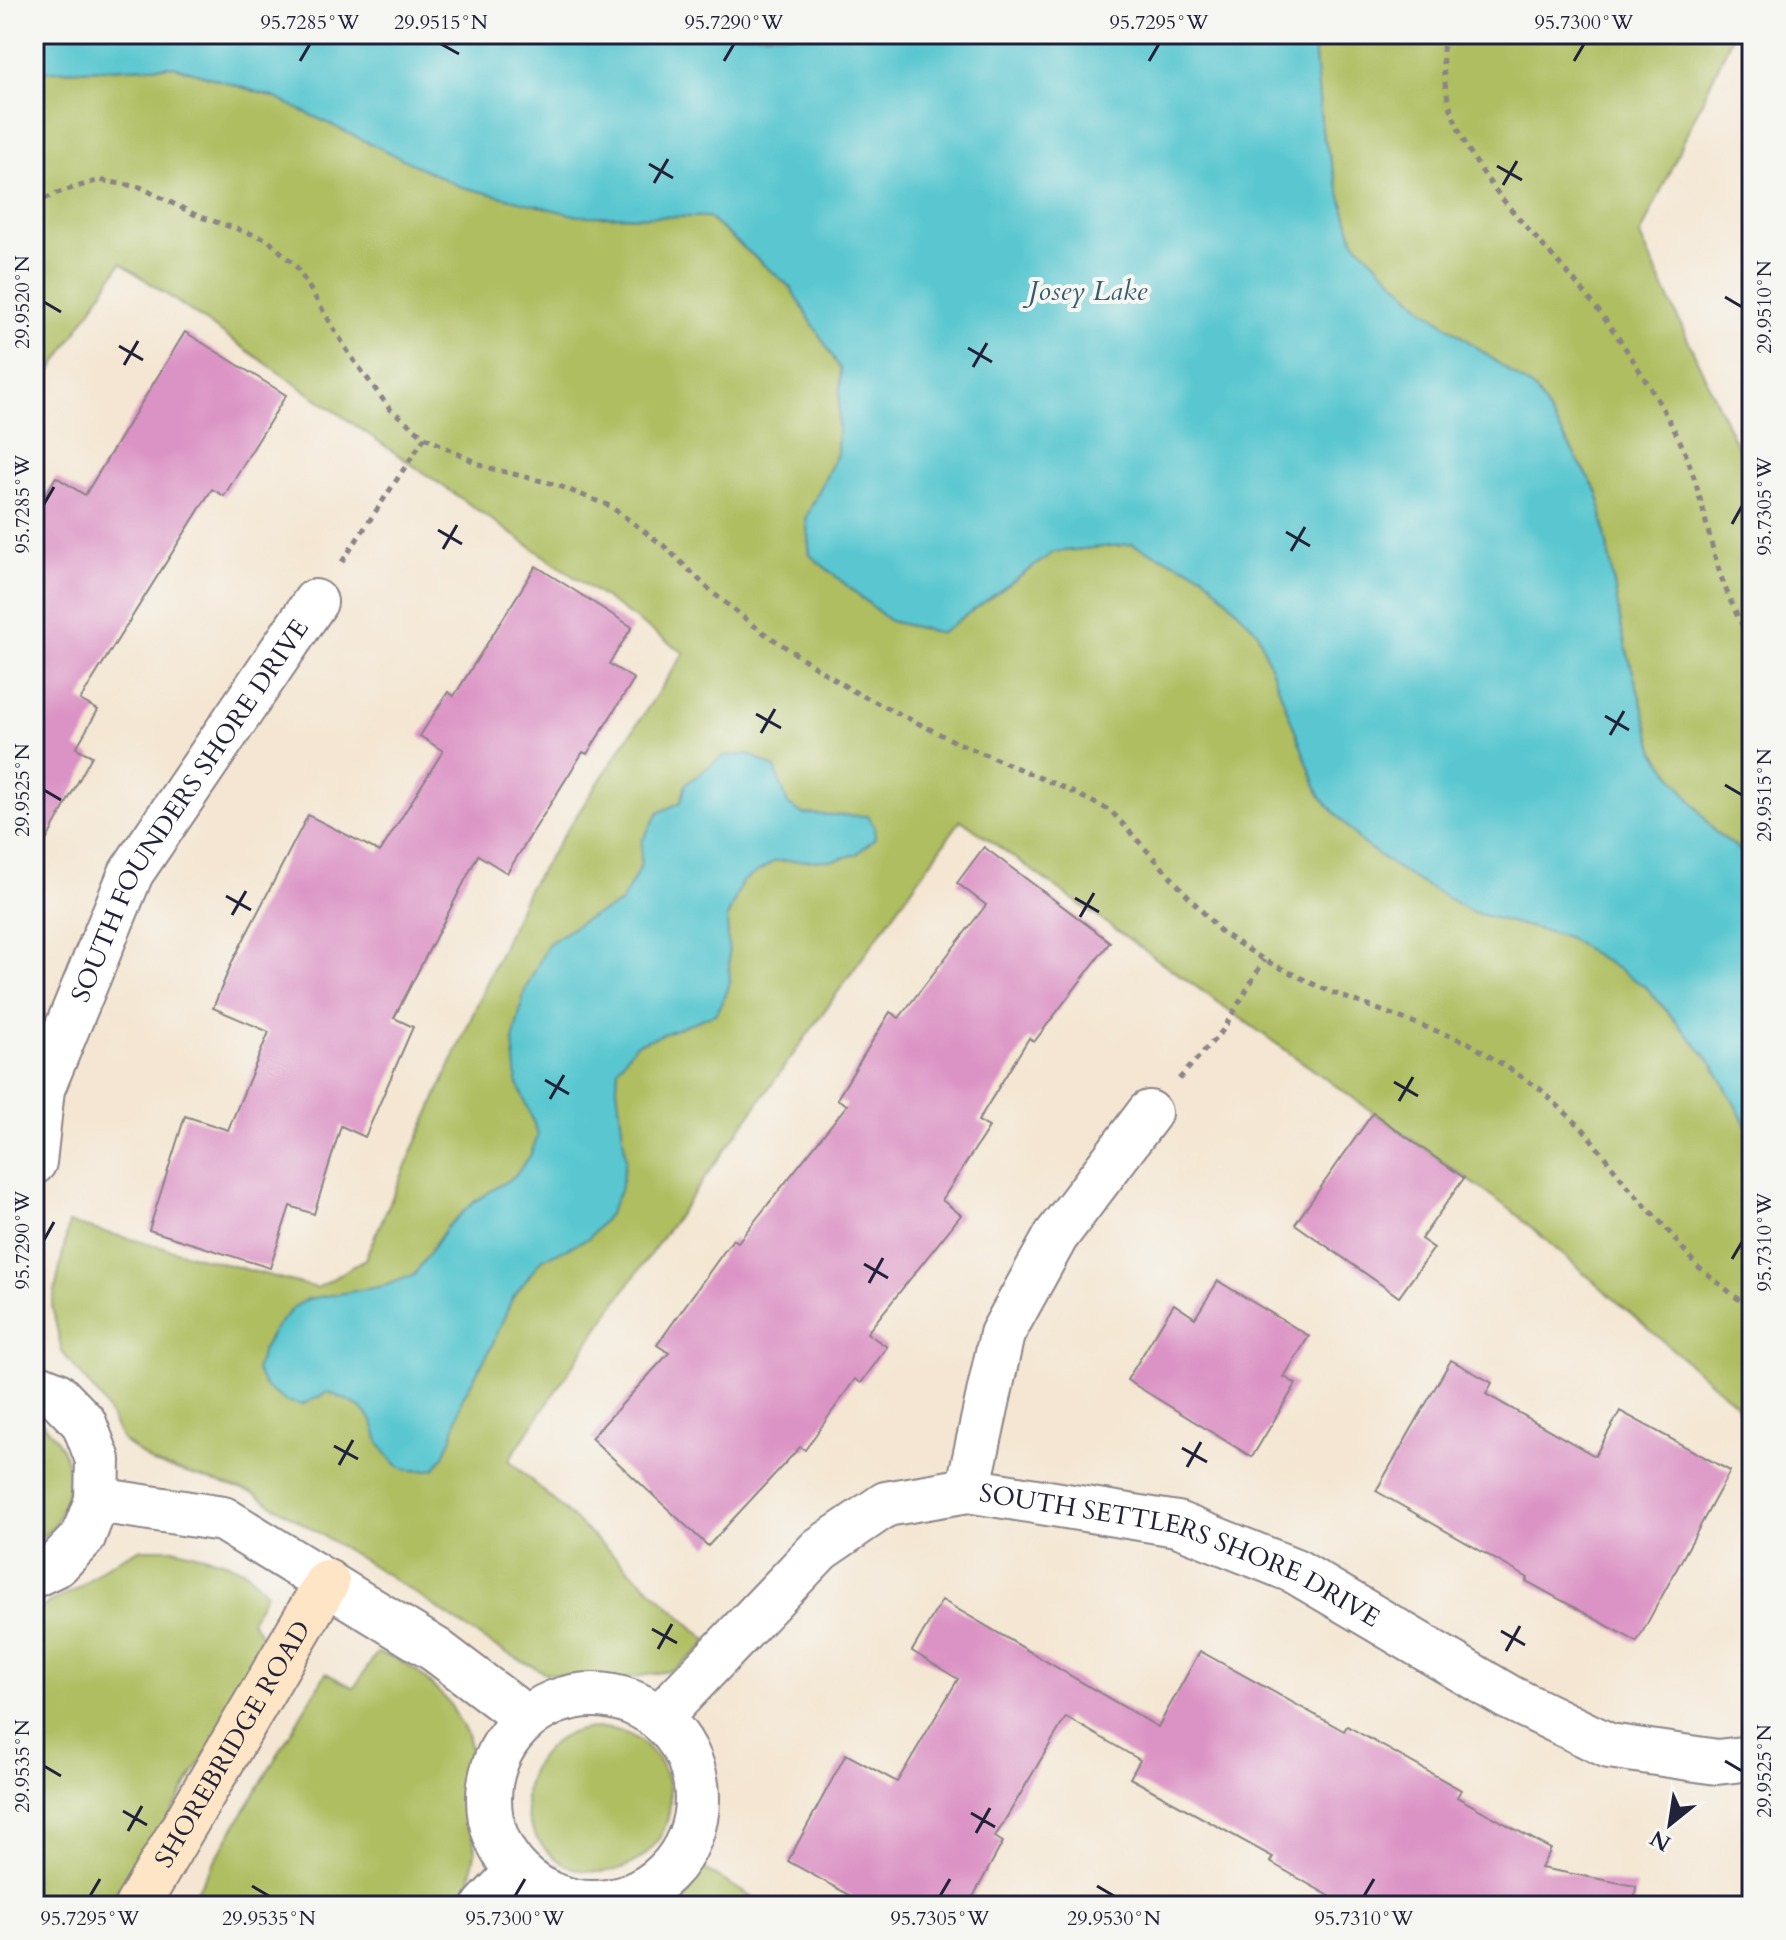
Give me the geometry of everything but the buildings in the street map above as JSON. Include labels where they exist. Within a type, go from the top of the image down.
[{"type":"street","name":"SOUTH FOUNDERS SHORE DRIVE","points":[[34,1162],[38,1088],[131,873],[315,602]]},
{"type":"street","points":[[968,1490],[1002,1334],[1056,1236],[1149,1113]]},
{"type":"street","points":[[34,1385],[56,1394],[84,1423],[98,1460],[97,1500],[83,1537],[57,1564],[34,1575]]},
{"type":"street","name":"SOUTH SETTLERS SHORE DRIVE","points":[[659,1718],[820,1549],[886,1504],[968,1490],[1177,1524],[1295,1571],[1508,1697],[1609,1746],[1717,1762],[1752,1758]]},
{"type":"street","points":[[97,1500],[223,1519],[436,1650],[526,1718]]},
{"type":"street","name":"SHOREBRIDGE ROAD","points":[[137,1906],[327,1582]]},
{"type":"street","points":[[605,1695],[643,1707],[659,1718],[674,1731],[693,1766],[698,1805],[689,1844],[651,1898],[631,1897],[585,1904],[549,1895],[517,1872],[493,1833],[488,1788],[499,1749],[526,1718],[564,1697],[605,1695]]},
{"type":"street","points":[[485,1906],[517,1872]]},
{"type":"path","points":[[1444,34],[1443,64],[1450,106],[1468,149],[1506,205],[1587,295],[1635,362],[1677,434],[1694,473],[1723,581],[1752,642]]},
{"type":"path","points":[[34,204],[99,180],[140,187],[198,216],[267,239],[296,266],[350,355],[390,409],[425,437],[485,467],[554,484],[610,506],[664,546],[713,593],[761,631],[851,690],[956,742],[1111,811],[1221,932],[1264,960],[1328,991],[1469,1043],[1539,1088],[1584,1130],[1627,1186],[1697,1266],[1752,1310]]},
{"type":"path","points":[[315,602],[425,437]]},
{"type":"path","points":[[1149,1113],[1223,1030],[1264,960]]},
{"type":"green space","points":[[1313,34],[1733,34],[1640,236],[1752,479],[1752,859],[1714,831],[1655,752],[1623,636],[1598,493],[1536,391],[1424,309],[1354,241],[1322,131]]},
{"type":"green space","points":[[174,66],[273,97],[578,216],[707,217],[790,287],[841,370],[837,454],[806,518],[810,555],[890,621],[941,633],[1054,552],[1132,544],[1203,574],[1257,631],[1320,796],[1362,843],[1404,873],[1472,912],[1567,937],[1646,987],[1713,1064],[1752,1136],[1752,1443],[1736,1404],[1511,1210],[961,820],[611,1309],[509,1460],[709,1642],[675,1670],[611,1681],[545,1673],[495,1647],[389,1576],[253,1493],[153,1463],[122,1440],[102,1400],[62,1352],[52,1306],[69,1223],[317,1288],[365,1259],[528,889],[684,653],[121,263],[34,397],[34,72]]},
{"type":"green space","points":[[34,1417],[45,1425],[61,1446],[69,1477],[66,1499],[57,1520],[34,1542]]},
{"type":"green space","points":[[139,1549],[177,1549],[226,1562],[247,1572],[266,1593],[251,1621],[269,1645],[117,1906],[34,1906],[34,1614],[50,1602],[76,1590],[105,1567]]},
{"type":"green space","points":[[377,1653],[397,1659],[417,1671],[448,1701],[467,1734],[474,1764],[468,1790],[475,1852],[469,1887],[455,1906],[188,1906],[326,1673],[354,1688]]},
{"type":"green space","points":[[598,1728],[625,1734],[649,1749],[664,1773],[670,1800],[664,1827],[649,1851],[625,1866],[598,1872],[571,1866],[547,1851],[532,1827],[526,1800],[532,1773],[547,1749],[571,1734]]},
{"type":"green space","points":[[702,1868],[766,1906],[678,1906],[688,1896]]},
{"type":"water","name":"Josey Lake","points":[[34,34],[1313,34],[1322,131],[1354,241],[1424,309],[1536,391],[1598,493],[1623,636],[1655,752],[1714,831],[1752,859],[1752,1136],[1713,1064],[1646,987],[1567,937],[1472,912],[1404,873],[1362,843],[1320,796],[1257,631],[1203,574],[1132,544],[1054,552],[941,633],[890,621],[810,555],[806,518],[837,454],[841,370],[790,287],[708,217],[578,216],[459,186],[273,97],[174,66],[34,72]]},
{"type":"water","points":[[749,754],[775,768],[788,804],[803,814],[868,816],[874,826],[875,838],[857,854],[835,860],[775,861],[742,882],[727,918],[730,982],[726,995],[715,1014],[635,1045],[618,1068],[617,1088],[626,1159],[620,1191],[609,1214],[589,1238],[541,1260],[512,1299],[491,1348],[462,1399],[444,1456],[434,1469],[415,1471],[401,1468],[384,1451],[372,1421],[357,1406],[328,1392],[302,1405],[285,1401],[265,1387],[256,1370],[263,1349],[274,1329],[294,1307],[308,1299],[384,1286],[414,1275],[447,1227],[474,1202],[514,1176],[530,1156],[538,1134],[517,1082],[513,1041],[525,990],[548,944],[586,919],[620,904],[640,868],[642,841],[658,813],[681,802],[686,784],[723,756]]}]
